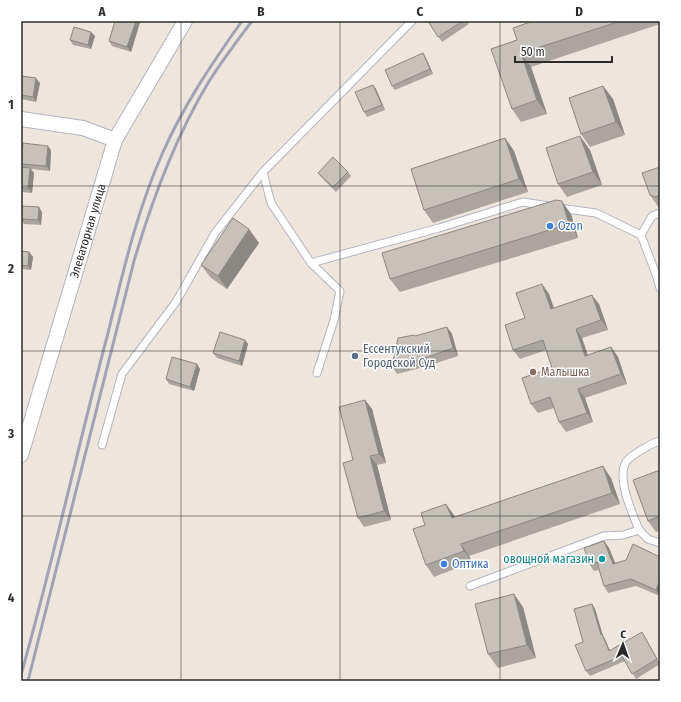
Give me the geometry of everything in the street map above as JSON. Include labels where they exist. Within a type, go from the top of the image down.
[{"type":"street","name":"Элеваторная улица","points":[[21,454],[116,140],[185,21]]},
{"type":"street","points":[[21,119],[83,128],[116,140]]},
{"type":"lane","points":[[102,445],[122,374],[176,302],[215,233],[263,172],[412,21]]},
{"type":"lane","points":[[263,172],[271,203],[311,263],[340,291],[334,320],[317,373]]},
{"type":"lane","points":[[311,263],[439,228],[523,202],[596,213],[641,235],[658,276],[660,288]]},
{"type":"lane","points":[[641,235],[652,216],[660,213]]},
{"type":"lane","points":[[660,441],[626,462],[622,474],[625,490],[639,530],[648,539],[660,543]]},
{"type":"lane","points":[[470,586],[604,536],[623,536],[639,530]]},
{"type":"building","points":[[115,21],[136,21],[127,47],[109,41]]},
{"type":"building","points":[[428,21],[463,21],[438,37]]},
{"type":"building","points":[[533,21],[621,21],[521,53],[537,100],[512,109],[491,49],[517,40],[513,28]]},
{"type":"building","points":[[74,27],[91,32],[88,45],[70,40]]},
{"type":"building","points":[[423,53],[430,69],[392,86],[385,70]]},
{"type":"building","points":[[21,76],[36,78],[33,97],[21,95]]},
{"type":"building","points":[[373,85],[382,105],[364,112],[355,92]]},
{"type":"building","points":[[603,86],[616,122],[581,134],[569,98]]},
{"type":"building","points":[[580,136],[593,172],[558,184],[546,148]]},
{"type":"building","points":[[505,138],[519,179],[424,210],[411,169]]},
{"type":"building","points":[[23,143],[48,146],[46,166],[21,164]]},
{"type":"building","points":[[333,157],[348,172],[333,187],[318,173]]},
{"type":"building","points":[[21,167],[30,168],[28,188],[21,188]]},
{"type":"building","points":[[660,167],[660,195],[655,197],[650,195],[642,173]]},
{"type":"building","points":[[556,200],[562,201],[569,224],[390,279],[382,253]]},
{"type":"building","points":[[22,206],[39,207],[38,220],[21,219]]},
{"type":"building","points":[[233,218],[249,229],[218,276],[201,265]]},
{"type":"building","points":[[21,251],[29,252],[28,266],[21,265]]},
{"type":"building","points":[[542,284],[551,309],[592,295],[601,320],[576,329],[585,356],[611,347],[621,374],[578,389],[587,413],[559,422],[550,397],[531,404],[522,378],[552,368],[543,340],[513,350],[505,325],[525,318],[516,293]]},
{"type":"building","points":[[447,327],[453,348],[419,360],[392,366],[398,338],[415,336]]},
{"type":"building","points":[[220,332],[245,340],[239,361],[213,353]]},
{"type":"building","points":[[172,357],[197,364],[190,387],[166,379]]},
{"type":"building","points":[[365,400],[379,454],[370,456],[384,511],[358,518],[343,463],[353,460],[339,407]]},
{"type":"building","points":[[603,466],[612,493],[461,544],[464,551],[426,565],[413,529],[425,525],[421,513],[446,504],[452,518]]},
{"type":"building","points":[[660,470],[660,516],[648,521],[633,480]]},
{"type":"building","points":[[604,541],[613,564],[626,560],[633,544],[660,557],[660,580],[656,590],[631,579],[604,586],[597,562],[590,565],[584,548]]},
{"type":"building","points":[[514,594],[527,645],[488,654],[475,604]]},
{"type":"building","points":[[592,604],[601,635],[602,634],[609,651],[642,632],[657,659],[632,674],[622,656],[586,671],[575,645],[583,642],[574,609]]},
{"type":"railway","points":[[21,675],[44,590],[125,264],[138,219],[154,174],[171,135],[189,101],[242,21]]},
{"type":"railway","points":[[28,681],[134,261],[149,215],[165,170],[196,104],[218,67],[252,21]]},
{"type":"place","name":"Ozon","points":[[550,226]]},
{"type":"place","name":"Ессентукский Городской Суд","points":[[355,356]]},
{"type":"place","name":"Малышка","points":[[533,372]]},
{"type":"place","name":"овощной магазин","points":[[602,559]]},
{"type":"place","name":"Оптика","points":[[444,564]]}]
